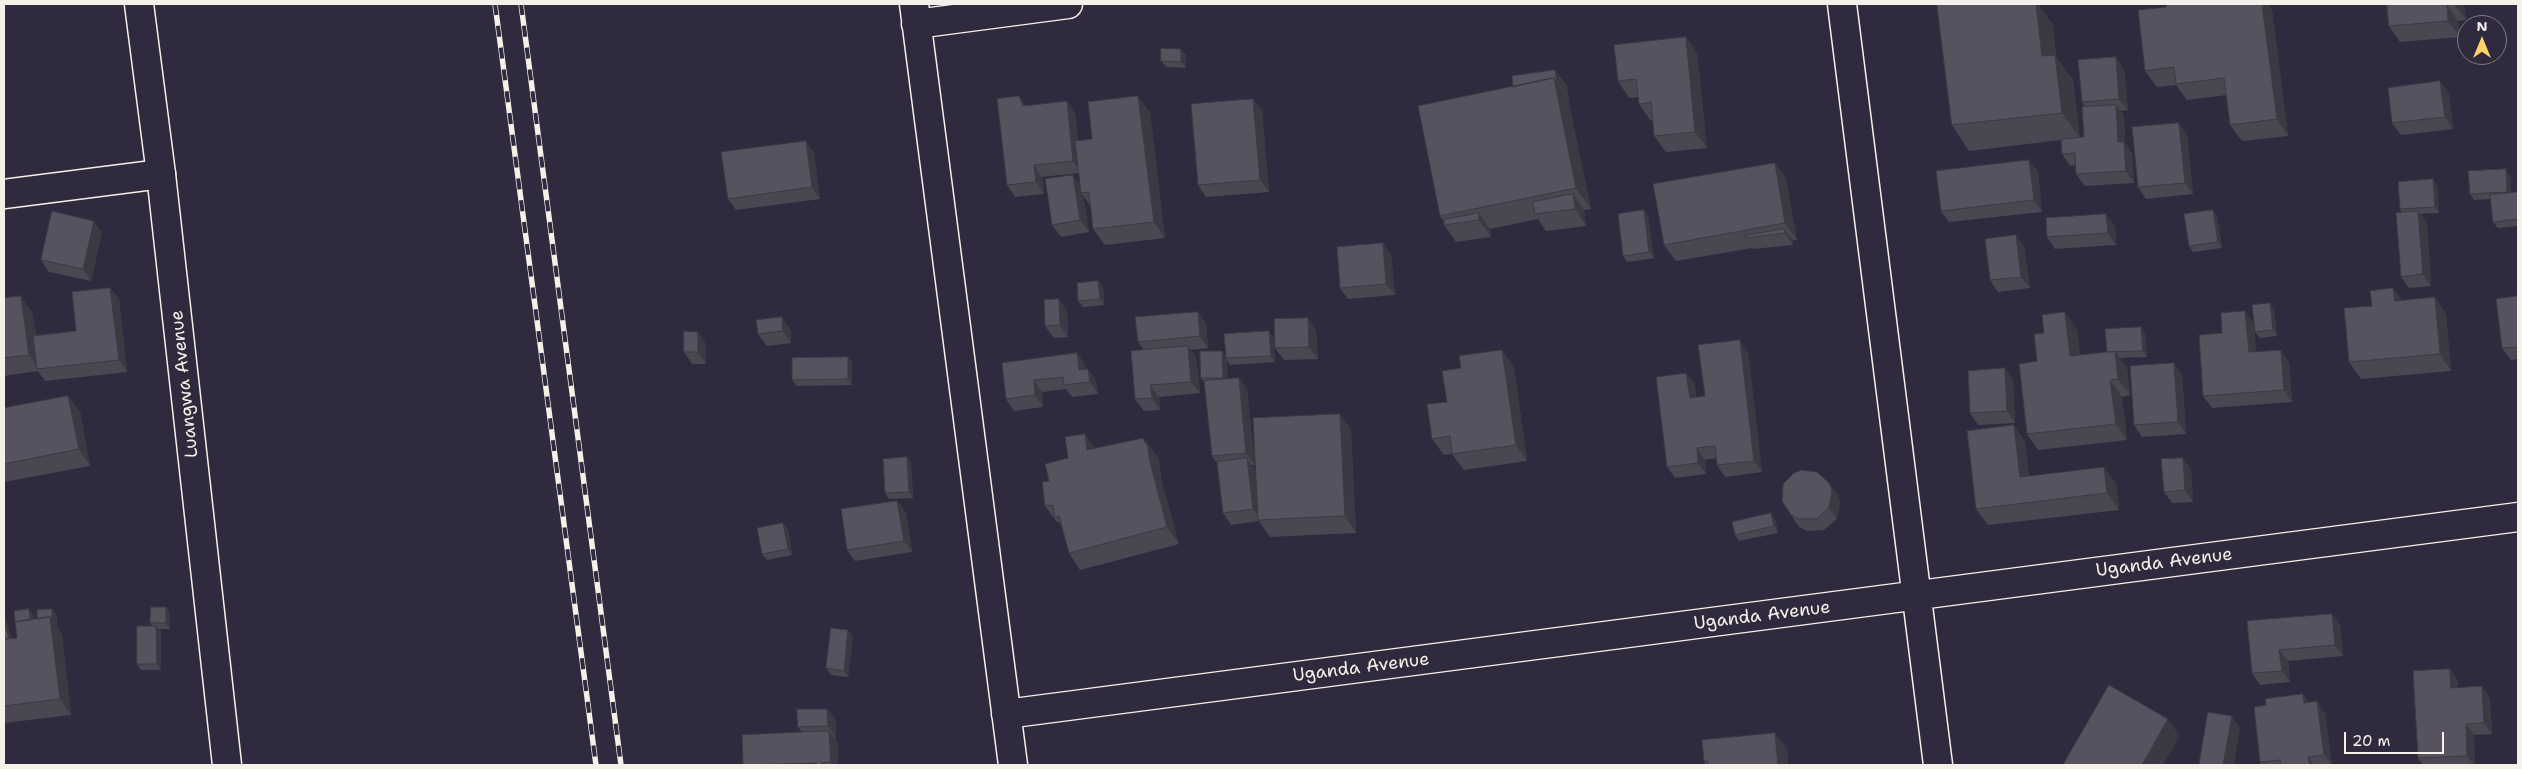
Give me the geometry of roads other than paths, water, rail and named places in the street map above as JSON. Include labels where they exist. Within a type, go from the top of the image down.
[{"type":"street","name":"Luangwa Avenue","points":[[139,4],[161,174],[227,765]]},
{"type":"street","points":[[1013,765],[915,14],[1068,4]]},
{"type":"street","points":[[1842,4],[1938,765]]},
{"type":"street","points":[[4,194],[161,174]]},
{"type":"street","name":"Uganda Avenue","points":[[1006,714],[2518,517]]},
{"type":"railway","points":[[495,4],[596,765]]},
{"type":"railway","points":[[521,4],[621,765]]}]
